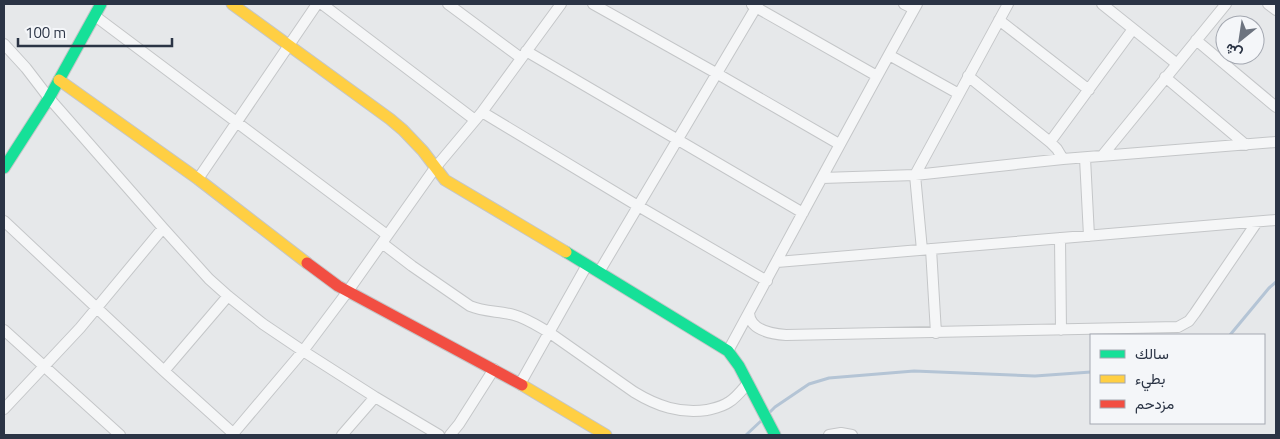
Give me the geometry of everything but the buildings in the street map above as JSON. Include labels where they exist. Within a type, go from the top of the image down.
[{"type":"street","points":[[4,168],[60,80],[100,4]]},
{"type":"street","points":[[232,4],[390,119],[419,146],[445,180],[452,185],[728,351],[739,366],[773,432]]},
{"type":"street","points":[[198,180],[317,4]]},
{"type":"street","points":[[322,4],[478,116],[766,280]]},
{"type":"street","points":[[448,4],[524,55],[677,139],[803,213]]},
{"type":"street","points":[[4,221],[234,435],[348,291],[435,168],[478,116],[562,4]]},
{"type":"street","points":[[593,4],[839,144]]},
{"type":"street","points":[[728,351],[915,6],[904,4]]},
{"type":"street","points":[[936,333],[915,175],[1008,4]]},
{"type":"street","points":[[1102,4],[1177,64]]},
{"type":"street","points":[[1102,156],[1226,4]]},
{"type":"street","points":[[1268,4],[1276,10]]},
{"type":"street","points":[[599,272],[755,5],[877,76]]},
{"type":"street","points":[[95,16],[237,122],[384,239],[412,266],[470,306],[480,310],[514,315],[550,333],[634,392],[663,407],[694,412],[721,407],[732,400],[748,383]]},
{"type":"street","points":[[999,20],[1089,90]]},
{"type":"street","points":[[1050,142],[1132,29]]},
{"type":"street","points":[[1196,40],[1276,107]]},
{"type":"street","points":[[4,44],[26,68],[49,98],[209,279],[263,324],[302,351],[375,398],[439,435]]},
{"type":"street","points":[[888,55],[959,94]]},
{"type":"street","points":[[968,76],[1050,142],[1063,159]]},
{"type":"street","points":[[1165,77],[1246,145]]},
{"type":"street","points":[[60,80],[198,180],[306,263],[348,291],[520,384],[606,435]]},
{"type":"street","points":[[822,178],[915,175],[1063,159],[1276,142]]},
{"type":"street","points":[[1085,158],[1089,236]]},
{"type":"street","points":[[777,262],[1276,220]]},
{"type":"street","points":[[749,313],[749,318],[753,323],[763,330],[786,335],[1173,328],[1184,324],[1195,314],[1257,222]]},
{"type":"street","points":[[4,409],[98,308],[163,228]]},
{"type":"street","points":[[1060,238],[1061,330]]},
{"type":"street","points":[[520,384],[587,265]]},
{"type":"street","points":[[164,371],[228,296]]},
{"type":"street","points":[[4,330],[120,435]]},
{"type":"street","points":[[450,435],[494,370]]},
{"type":"street","points":[[342,435],[375,398]]},
{"type":"street","points":[[104,435],[111,427]]},
{"type":"street","points":[[829,435],[841,433],[852,435]]},
{"type":"waterway","points":[[1231,334],[1276,282]]},
{"type":"waterway","points":[[768,414],[775,407],[809,384],[829,378],[914,371],[1035,376],[1090,372]]},
{"type":"waterway","points":[[746,435],[762,420]]},
{"type":"traffic: fast","points":[[4,168],[49,98],[101,4]]},
{"type":"traffic: fast","points":[[566,252],[728,351],[739,366],[775,435]]},
{"type":"traffic: slow","points":[[232,4],[390,119],[423,151],[445,180],[566,252]]},
{"type":"traffic: slow","points":[[59,80],[198,179],[307,263]]},
{"type":"traffic: slow","points":[[522,385],[606,435]]},
{"type":"traffic: jam","points":[[307,263],[338,286],[522,385]]}]
